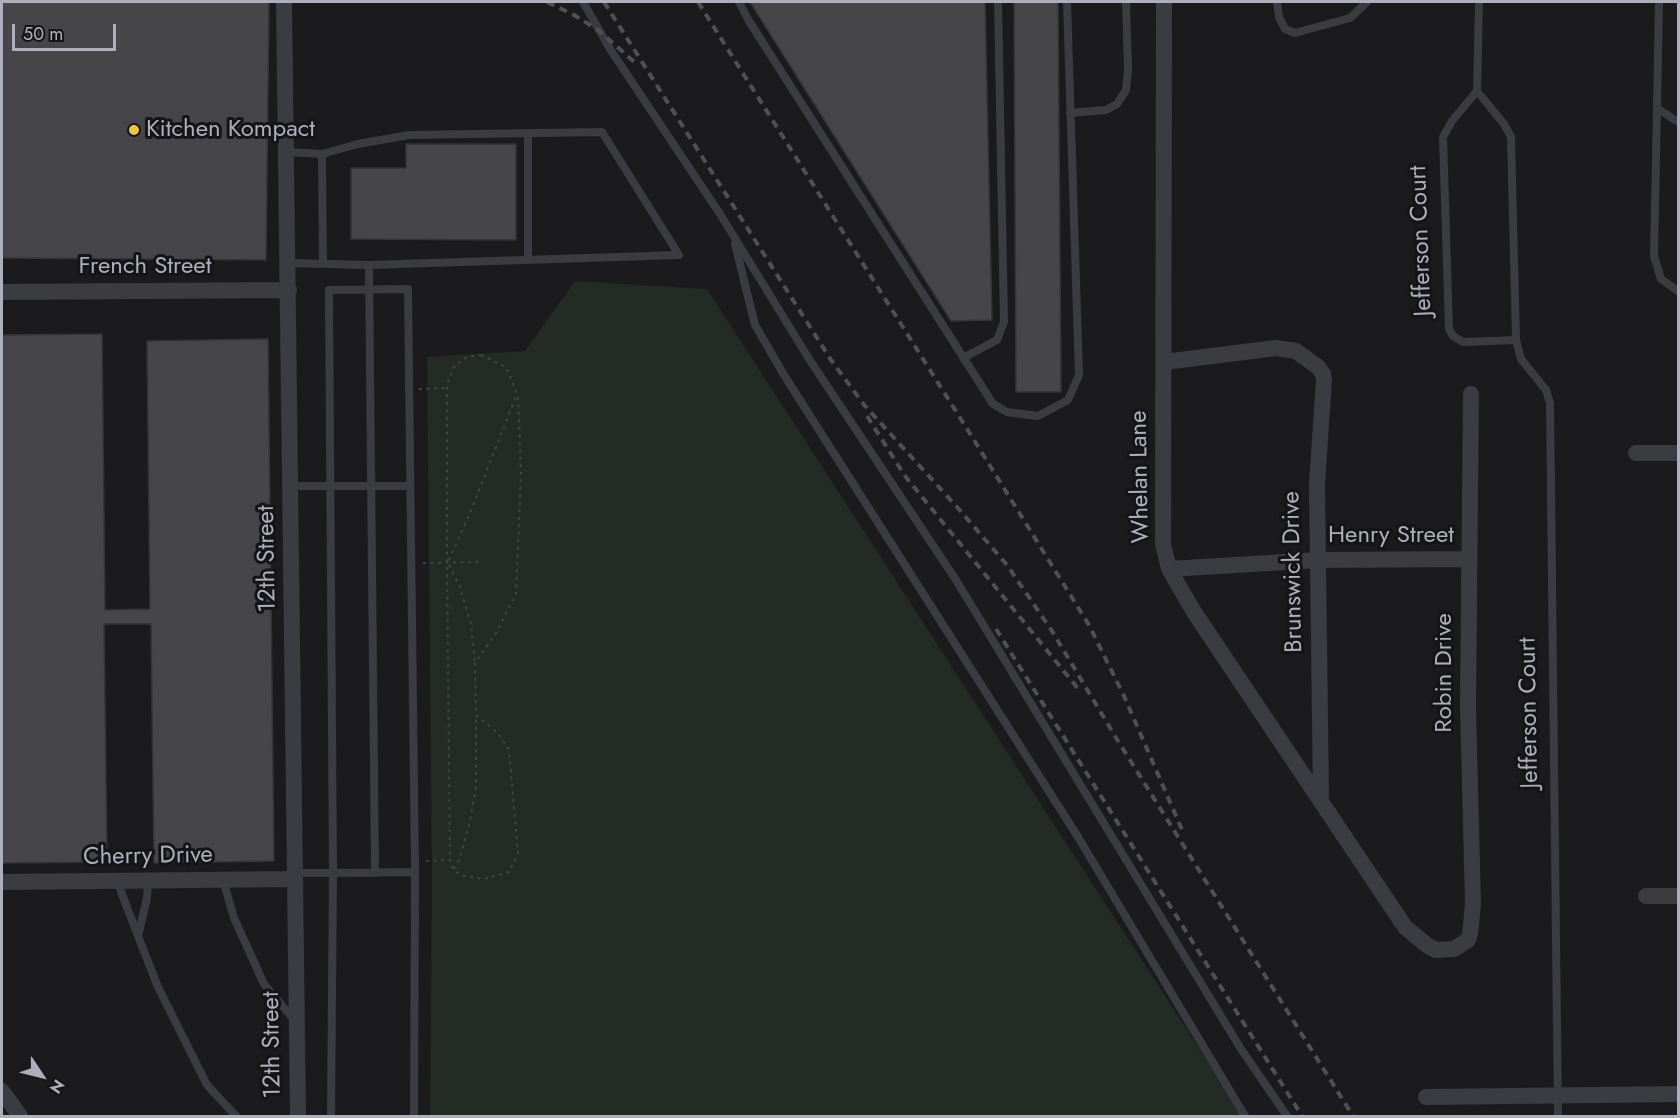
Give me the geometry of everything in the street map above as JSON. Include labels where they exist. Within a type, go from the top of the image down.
[{"type":"street","name":"12th Street","points":[[284,2],[298,1116]]},
{"type":"street","name":"Whelan Lane","points":[[1164,2],[1163,544],[1169,569],[1194,612],[1405,927],[1436,951],[1458,948]]},
{"type":"street","name":"French Street","points":[[2,292],[289,291]]},
{"type":"street","name":"Brunswick Drive","points":[[1164,362],[1276,348],[1296,351],[1323,374],[1317,484],[1321,799]]},
{"type":"street","name":"Robin Drive","points":[[1458,948],[1470,934],[1473,904],[1468,706],[1471,394]]},
{"type":"street","points":[[1636,453],[1678,453]]},
{"type":"street","name":"Henry Street","points":[[1169,569],[1318,560],[1469,559]]},
{"type":"street","name":"Cherry Drive","points":[[2,882],[223,880],[295,876]]},
{"type":"street","points":[[1646,896],[1678,896]]},
{"type":"street","points":[[2,1091],[20,1116]]},
{"type":"street","points":[[1426,1098],[1678,1094]]},
{"type":"lane","points":[[583,2],[610,49],[733,234],[811,362],[956,580],[1241,1049],[1287,1116]]},
{"type":"lane","points":[[739,2],[993,404],[1007,411],[1038,416],[1068,400],[1079,375],[1066,2]]},
{"type":"lane","points":[[963,358],[997,340],[1004,322],[998,2]]},
{"type":"lane","points":[[1070,113],[1106,110],[1117,104],[1126,90],[1128,70],[1126,2]]},
{"type":"lane","points":[[1277,2],[1279,17],[1285,29],[1295,33],[1350,18],[1367,2]]},
{"type":"lane","points":[[1477,91],[1479,2]]},
{"type":"lane","points":[[1659,2],[1654,256],[1661,279],[1678,291]]},
{"type":"lane","name":"Jefferson Court","points":[[1516,340],[1463,342],[1453,336],[1449,329],[1443,136],[1452,121],[1477,91],[1504,124],[1511,137],[1516,340],[1521,359],[1546,390],[1550,403],[1558,1116]]},
{"type":"lane","points":[[1657,108],[1678,122]]},
{"type":"lane","points":[[286,152],[322,154],[358,144],[409,135],[602,132],[679,255],[369,265],[288,264]]},
{"type":"lane","points":[[528,134],[528,259]]},
{"type":"lane","points":[[322,154],[323,264]]},
{"type":"lane","points":[[733,234],[755,325],[784,375],[1078,837],[1245,1116]]},
{"type":"lane","points":[[369,265],[375,873]]},
{"type":"lane","points":[[331,1116],[333,873],[329,290],[408,290],[415,861],[414,1116]]},
{"type":"lane","points":[[291,486],[410,486]]},
{"type":"lane","points":[[295,876],[415,872]]},
{"type":"lane","points":[[223,880],[234,918],[264,984],[297,1024]]},
{"type":"lane","points":[[117,881],[158,987],[207,1085],[236,1116]]},
{"type":"lane","points":[[138,936],[147,898],[148,881]]},
{"type":"path","points":[[475,663],[496,633],[516,594],[521,473],[517,394],[506,367],[480,355],[467,357],[454,365],[447,384],[447,562],[450,865],[460,875],[484,879],[509,872],[519,853],[509,750],[498,733],[476,715]]},
{"type":"path","points":[[409,390],[447,388]]},
{"type":"path","points":[[447,562],[470,513],[517,394]]},
{"type":"path","points":[[447,562],[460,587],[471,624],[475,663],[476,786],[470,821],[460,858],[454,869]]},
{"type":"path","points":[[411,563],[480,562]]},
{"type":"path","points":[[415,861],[450,860]]},
{"type":"shaded area","points":[[575,281],[707,289],[1243,1116],[430,1116],[432,883],[427,357],[525,351]]},
{"type":"building","name":"Kitchen Kompact","points":[[2,2],[269,2],[266,260],[2,258]]},
{"type":"building","points":[[750,2],[985,2],[992,320],[951,321]]},
{"type":"building","points":[[1014,2],[1058,2],[1061,392],[1016,392]]},
{"type":"building","points":[[406,144],[516,144],[516,240],[351,239],[351,168],[406,168]]},
{"type":"building","points":[[102,334],[105,610],[150,609],[147,341],[268,339],[274,861],[154,863],[151,624],[104,624],[107,862],[2,863],[2,335]]},
{"type":"railway","points":[[547,2],[598,30],[638,65]]},
{"type":"railway","points":[[604,2],[831,360],[865,406],[1007,565],[1052,631],[1118,741],[1353,1116]]},
{"type":"railway","points":[[698,2],[1089,625],[1124,696],[1183,832]]},
{"type":"railway","points":[[867,416],[905,476],[1080,691]]},
{"type":"railway","points":[[996,629],[1302,1116]]},
{"type":"place","name":"Kitchen Kompact","points":[[134,130]]}]
